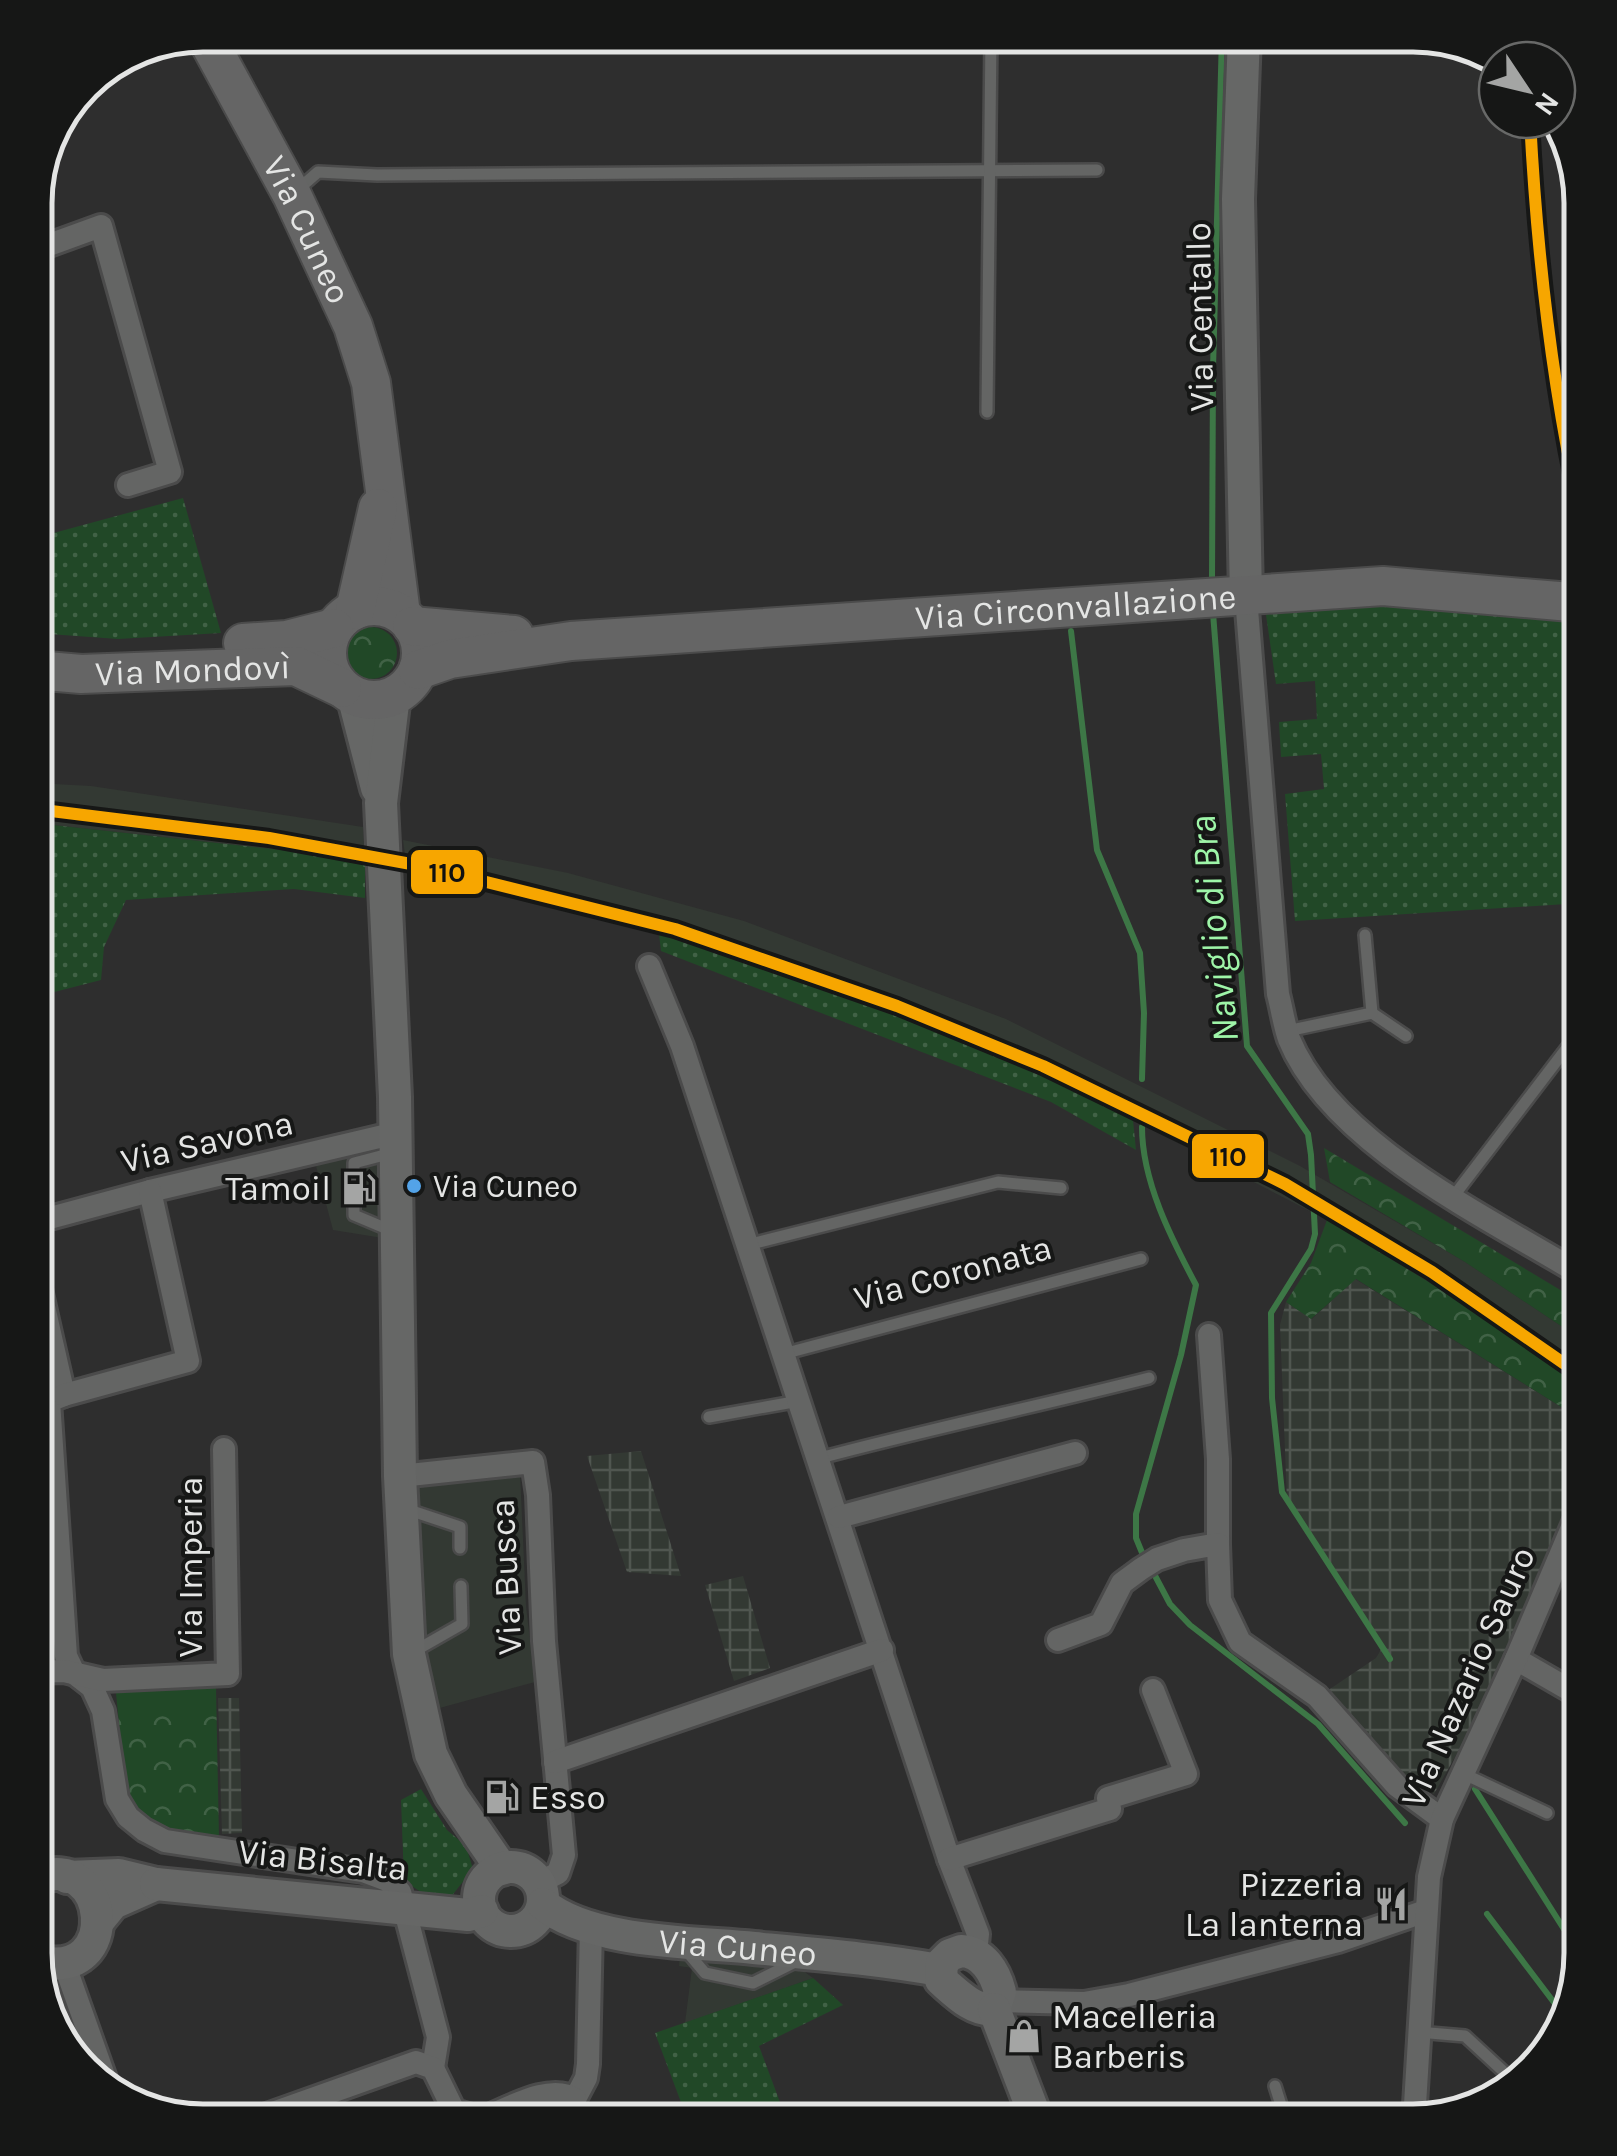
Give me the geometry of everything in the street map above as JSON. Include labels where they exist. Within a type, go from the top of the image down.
[{"type":"main road","name":"Via Cuneo","points":[[214,52],[292,195],[354,326],[371,382],[407,620]]},
{"type":"main road","name":"Via Centallo","points":[[1243,53],[1238,217],[1246,597]]},
{"type":"main road","name":"Via Cuneo","points":[[345,619],[378,516],[379,436]]},
{"type":"main road","name":"Via Circonvallazione","points":[[406,683],[450,659],[571,641],[1383,586],[1564,602]]},
{"type":"main road","points":[[382,817],[348,692],[332,675],[328,660],[328,644],[345,619],[370,606],[386,608],[407,620],[421,655],[406,683],[382,817],[396,1142],[401,1491],[409,1654],[431,1754],[450,1794],[502,1869]]},
{"type":"main road","name":"Via Mondovì","points":[[53,659],[287,640],[345,619]]},
{"type":"main road","name":"Via Circonvallazione","points":[[407,620],[571,641]]},
{"type":"main road","name":"Via Mondovì","points":[[53,659],[296,666],[348,692]]},
{"type":"main road","points":[[348,692],[381,700],[406,683]]},
{"type":"main road","points":[[502,1869],[523,1870],[541,1894],[533,1923],[514,1931],[495,1926],[482,1911],[480,1891],[485,1881],[502,1869]]},
{"type":"main road","name":"Via Bisalta","points":[[52,1878],[119,1875],[156,1884],[468,1915],[482,1911]]},
{"type":"main road","name":"Via Bisalta","points":[[52,1878],[90,1893],[97,1906],[98,1920]]},
{"type":"main road","points":[[53,1962],[75,1959],[92,1942],[98,1920],[113,1903],[156,1884]]},
{"type":"main road","name":"Via Cuneo","points":[[541,1894],[553,1912],[591,1927],[939,1970]]},
{"type":"main road","points":[[997,2005],[974,2006],[941,1980],[939,1970],[950,1955],[968,1951],[976,1954],[998,1982],[997,2005],[1031,2104]]},
{"type":"street","points":[[53,244],[101,226],[170,472],[128,485]]},
{"type":"street","points":[[1246,597],[1278,994],[1287,1031],[1319,1086],[1361,1134],[1564,1264]]},
{"type":"street","points":[[649,966],[682,1046],[978,1934],[976,1954]]},
{"type":"street","name":"Via Savona","points":[[52,1217],[150,1190],[396,1142]]},
{"type":"street","points":[[52,1399],[188,1361],[150,1190]]},
{"type":"street","points":[[1209,1334],[1218,1459],[1220,1600],[1240,1642],[1317,1696],[1397,1786],[1442,1820]]},
{"type":"street","points":[[52,1449],[66,1656],[74,1673],[92,1687],[103,1711],[117,1799],[128,1818],[165,1841],[364,1870],[387,1880],[400,1892],[405,1908],[438,2036],[433,2068],[451,2104]]},
{"type":"street","name":"Via Imperia","points":[[52,1672],[103,1680],[228,1674],[224,1449]]},
{"type":"street","points":[[839,1517],[1075,1453]]},
{"type":"street","name":"Via Busca","points":[[401,1491],[533,1462],[544,1641],[564,1855],[558,1872],[541,1894]]},
{"type":"street","points":[[1058,1640],[1101,1624],[1122,1583],[1149,1564],[1218,1544]]},
{"type":"street","name":"Via Nazario Sauro","points":[[1415,2104],[1429,1877],[1442,1820],[1564,1546]]},
{"type":"street","points":[[556,1762],[882,1650]]},
{"type":"street","points":[[1516,1659],[1564,1687]]},
{"type":"street","points":[[950,1859],[1110,1810],[1108,1798],[1186,1774],[1154,1690]]},
{"type":"street","points":[[997,2005],[1129,1995],[1348,1938],[1426,1911]]},
{"type":"street","points":[[582,2104],[588,2064],[591,1927]]},
{"type":"street","points":[[54,1970],[93,2055]]},
{"type":"street","points":[[298,2104],[416,2062],[433,2068]]},
{"type":"street","points":[[522,2104],[549,2094],[567,2094],[576,2104]]},
{"type":"lane","points":[[987,412],[991,53]]},
{"type":"lane","points":[[292,195],[318,172],[377,175],[1097,170]]},
{"type":"lane","points":[[1366,936],[1372,1013]]},
{"type":"lane","points":[[1287,1031],[1372,1013],[1406,1036]]},
{"type":"lane","points":[[1454,1196],[1564,1052]]},
{"type":"lane","points":[[354,1174],[354,1163],[396,1142]]},
{"type":"lane","name":"Via Coronata","points":[[747,1245],[998,1182],[1061,1188]]},
{"type":"lane","points":[[354,1191],[354,1216],[397,1234]]},
{"type":"lane","name":"Via Coronata","points":[[784,1354],[1141,1259]]},
{"type":"lane","points":[[820,1458],[930,1428],[1017,1412],[1149,1378]]},
{"type":"lane","points":[[710,1416],[800,1400]]},
{"type":"lane","points":[[401,1491],[460,1527],[460,1548]]},
{"type":"lane","points":[[409,1654],[462,1624],[461,1586]]},
{"type":"lane","points":[[1462,1773],[1546,1813]]},
{"type":"lane","points":[[1418,2032],[1465,2036],[1505,2072]]},
{"type":"lane","points":[[1275,2086],[1281,2104]]},
{"type":"shaded area","points":[[53,784],[91,786],[363,827],[365,865],[308,853],[53,825]]},
{"type":"shaded area","points":[[403,840],[568,873],[744,921],[1006,1019],[1300,1166],[1465,1262],[1564,1328],[1564,1372],[1447,1293],[1327,1220],[1069,1086],[893,1014],[659,934],[407,869]]},
{"type":"shaded area","points":[[388,1145],[389,1239],[333,1230],[315,1162]]},
{"type":"shaded area","points":[[1355,1279],[1564,1409],[1564,1513],[1472,1727],[1434,1794],[1393,1770],[1327,1691],[1376,1658],[1382,1648],[1287,1501],[1280,1325],[1286,1302],[1312,1319]]},
{"type":"shaded area","points":[[641,1451],[681,1576],[627,1572],[587,1456]]},
{"type":"shaded area","points":[[520,1472],[526,1606],[535,1682],[436,1709],[421,1611],[418,1483]]},
{"type":"shaded area","points":[[743,1576],[770,1668],[734,1681],[705,1585]]},
{"type":"shaded area","points":[[218,1698],[239,1698],[242,1833],[222,1834]]},
{"type":"shaded area","points":[[680,1954],[802,1970],[813,1978],[685,2023],[692,1968],[679,1966]]},
{"type":"green space","points":[[183,498],[221,633],[118,639],[53,634],[53,533]]},
{"type":"green space","points":[[1398,598],[1564,618],[1564,904],[1295,921],[1285,794],[1324,789],[1321,754],[1281,757],[1279,722],[1317,719],[1315,681],[1276,684],[1265,608]]},
{"type":"green space","points":[[371,627],[390,634],[397,653],[390,672],[371,679],[352,672],[345,653],[352,634]]},
{"type":"green space","points":[[53,825],[308,853],[365,865],[365,898],[294,889],[126,900],[104,947],[101,980],[53,992]]},
{"type":"green space","points":[[659,934],[900,1017],[1018,1064],[1133,1120],[1136,1150],[1051,1102],[661,951]]},
{"type":"green space","points":[[1324,1148],[1564,1292],[1564,1328],[1465,1262],[1330,1182]]},
{"type":"green space","points":[[1327,1220],[1447,1293],[1564,1372],[1564,1409],[1356,1279],[1311,1319],[1286,1302],[1311,1263]]},
{"type":"green space","points":[[216,1688],[219,1838],[145,1822],[125,1786],[116,1693]]},
{"type":"green space","points":[[199,1689],[199,1710],[127,1710],[127,1692]]},
{"type":"green space","points":[[421,1789],[447,1830],[466,1846],[473,1869],[450,1898],[424,1894],[404,1881],[401,1800]]},
{"type":"green space","points":[[813,1978],[843,2005],[759,2046],[781,2104],[682,2104],[655,2033]]},
{"type":"waterway","name":"Naviglio di Bra","points":[[1212,580],[1222,53]]},
{"type":"waterway","name":"Naviglio di Bra","points":[[1213,613],[1247,1046],[1308,1134],[1311,1155],[1315,1234],[1311,1249],[1271,1313],[1272,1398],[1282,1492],[1390,1659]]},
{"type":"waterway","points":[[1071,631],[1097,850],[1140,953],[1144,1013],[1142,1079]]},
{"type":"waterway","points":[[1142,1127],[1152,1188],[1196,1285],[1181,1355],[1136,1514],[1136,1538],[1145,1560]]},
{"type":"waterway","points":[[1152,1570],[1170,1604],[1190,1625],[1318,1724],[1405,1823]]},
{"type":"waterway","name":"Naviglio di Bra","points":[[1475,1789],[1564,1929]]},
{"type":"waterway","points":[[1487,1914],[1555,2004]]},
{"type":"transit line","name":"110","points":[[1531,140],[1547,322],[1564,432]]},
{"type":"transit line","name":"110","points":[[53,811],[269,838],[422,866],[675,929],[897,1006],[1043,1066],[1285,1184],[1432,1272],[1564,1364]]},
{"type":"place","name":"Via Cuneo","points":[[414,1186]]},
{"type":"place","name":"Tamoil","points":[[359,1188]]},
{"type":"place","name":"Esso","points":[[502,1797]]},
{"type":"place","name":"Pizzeria La lanterna","points":[[1391,1904]]},
{"type":"place","name":"Macelleria Barberis","points":[[1024,2036]]}]
